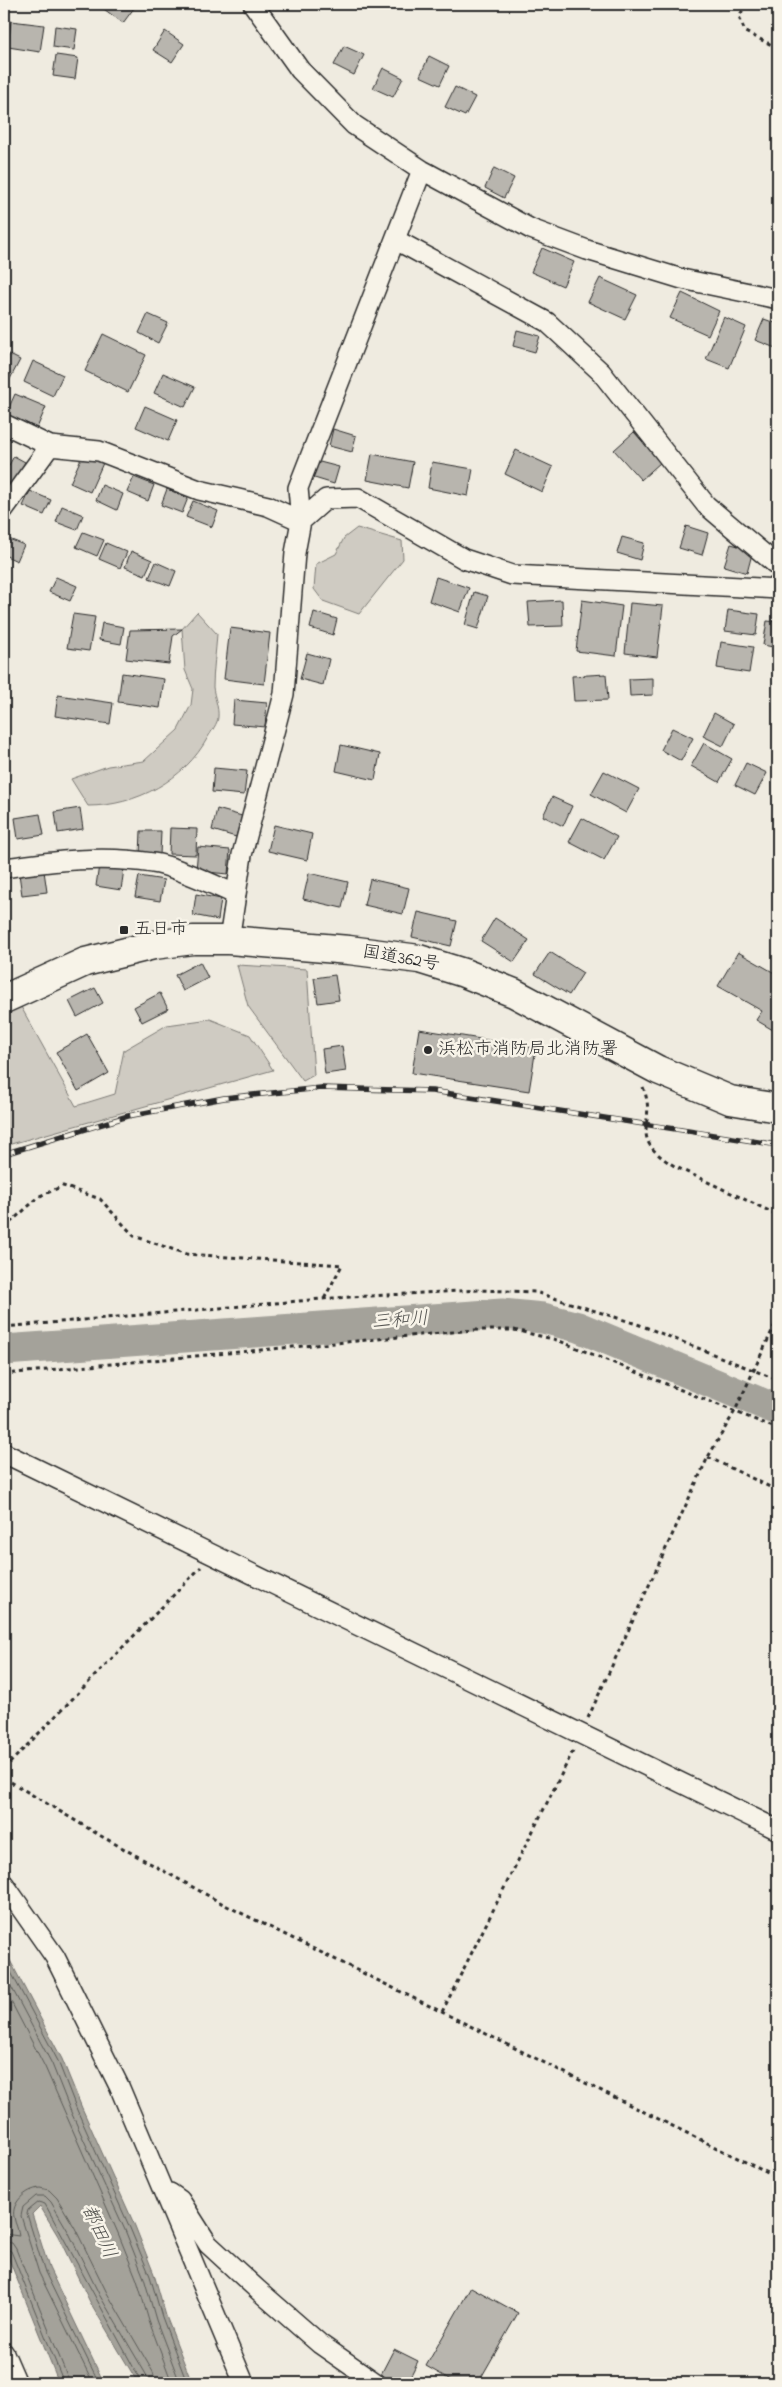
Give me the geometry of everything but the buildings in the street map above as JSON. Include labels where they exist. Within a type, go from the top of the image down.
[{"type":"highway","name":"国道362号","points":[[4,1000],[85,962],[154,945],[194,940],[229,940],[349,950],[419,959],[464,973],[514,993],[658,1070],[730,1100],[778,1108]]},
{"type":"street","points":[[253,4],[300,70],[354,125],[422,170],[531,229],[587,250],[682,280],[778,299]]},
{"type":"street","points":[[229,940],[242,855],[284,694],[295,553],[301,522],[298,488],[422,170]]},
{"type":"street","points":[[396,240],[547,322],[601,372],[706,505],[778,566]]},
{"type":"street","points":[[4,424],[50,446],[99,451],[199,490],[268,506],[301,522]]},
{"type":"street","points":[[4,509],[50,446]]},
{"type":"street","points":[[301,522],[326,499],[358,498],[464,559],[512,575],[778,589]]},
{"type":"street","points":[[4,868],[58,860],[91,859],[154,863],[235,894]]},
{"type":"street","points":[[4,1453],[778,1830]]},
{"type":"street","points":[[4,1884],[55,1957],[119,2086],[244,2383]]},
{"type":"street","points":[[163,2188],[180,2200],[208,2244],[258,2290],[320,2344],[376,2383]]},
{"type":"street","points":[[4,2353],[17,2383]]},
{"type":"path","points":[[747,4],[739,16],[745,32],[778,48]]},
{"type":"path","points":[[630,1054],[645,1091],[647,1108],[645,1124],[648,1145],[663,1159],[676,1167],[778,1215]]},
{"type":"path","points":[[4,1228],[40,1196],[63,1186],[100,1199],[134,1236],[186,1254],[342,1265],[324,1299]]},
{"type":"path","points":[[4,1327],[324,1299],[478,1290],[536,1292],[640,1325],[778,1380]]},
{"type":"path","points":[[442,2012],[580,1735],[708,1457],[735,1411],[778,1318]]},
{"type":"path","points":[[4,1374],[474,1330],[514,1330],[557,1340],[778,1429]]},
{"type":"path","points":[[708,1457],[778,1491]]},
{"type":"path","points":[[4,1769],[214,1554]]},
{"type":"path","points":[[4,1778],[100,1836],[225,1905],[778,2178]]},
{"type":"shaded area","points":[[357,528],[402,541],[403,559],[359,614],[323,601],[314,589],[316,564],[336,554],[344,538]]},
{"type":"shaded area","points":[[197,612],[217,634],[213,687],[218,710],[217,722],[198,752],[173,778],[141,796],[106,805],[88,806],[71,779],[108,766],[144,761],[178,730],[191,705],[193,689],[185,670],[182,629]]},
{"type":"shaded area","points":[[237,965],[307,969],[314,1075],[303,1081],[248,1006]]},
{"type":"shaded area","points":[[20,1005],[76,1106],[115,1094],[124,1050],[167,1025],[210,1019],[250,1035],[273,1070],[4,1146],[4,1016]]},
{"type":"water","name":"都田川","points":[[4,1949],[62,2059],[135,2226],[154,2274],[166,2316],[192,2383],[138,2383],[90,2302],[58,2236],[40,2206],[32,2214],[49,2268],[104,2383],[59,2383],[4,2247]]},
{"type":"waterway","name":"三和川","points":[[4,1350],[502,1314],[543,1318],[578,1327],[778,1410]]},
{"type":"railway","points":[[4,1154],[128,1116],[224,1098],[321,1088],[432,1091],[778,1145]]},
{"type":"place","name":"五日市","points":[[124,930]]},
{"type":"place","name":"浜松市消防局北消防署","points":[[428,1050]]}]
